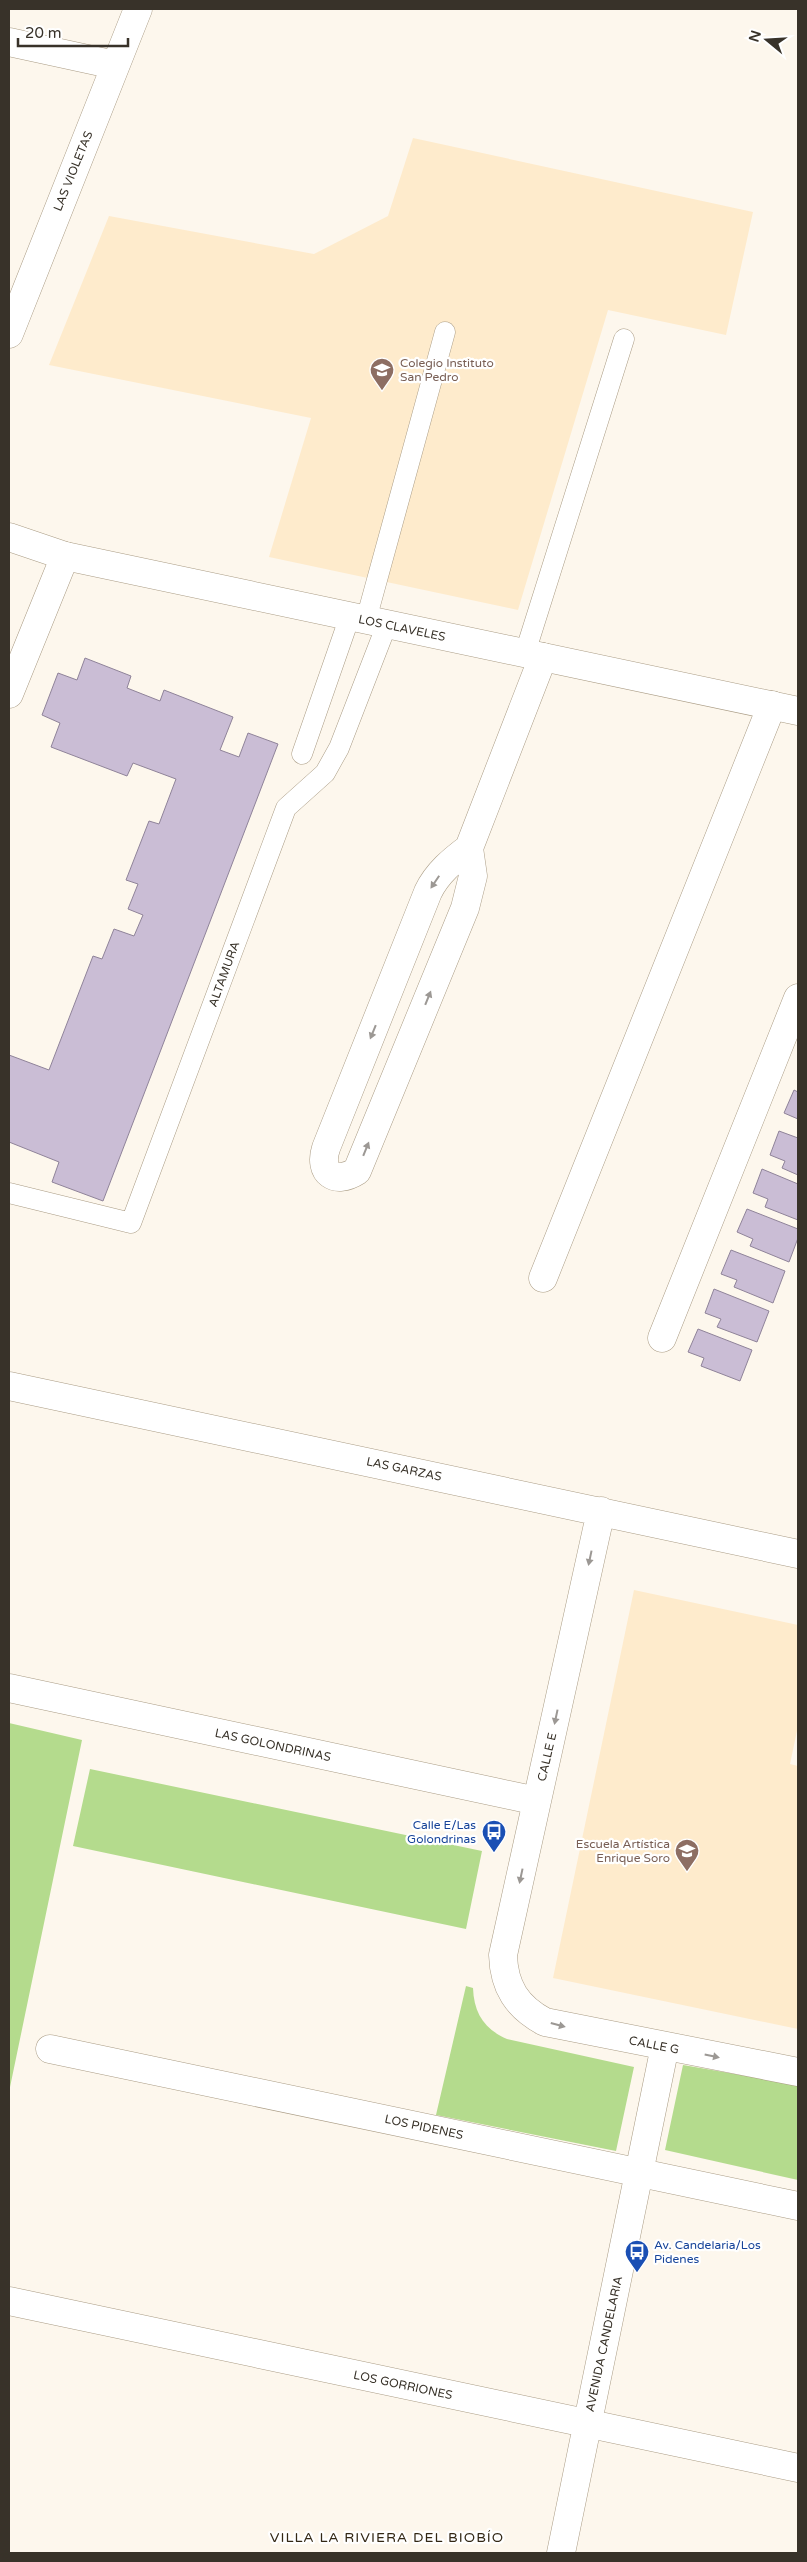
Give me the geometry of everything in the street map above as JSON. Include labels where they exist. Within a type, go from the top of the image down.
[{"type":"street","name":"LAS VIOLETAS","points":[[9,334],[138,9]]},
{"type":"street","points":[[9,42],[115,65]]},
{"type":"street","name":"LOS CLAVELES","points":[[9,537],[65,556],[785,708]]},
{"type":"street","points":[[9,694],[65,556]]},
{"type":"street","points":[[469,848],[452,861],[432,883],[428,892],[326,1148],[325,1165],[328,1172],[334,1177],[348,1177],[357,1171],[465,908],[473,876],[469,848],[534,655]]},
{"type":"street","points":[[543,1278],[785,708]]},
{"type":"street","points":[[662,1338],[798,998]]},
{"type":"street","name":"LAS GARZAS","points":[[9,1386],[798,1554]]},
{"type":"street","name":"CALLE E","points":[[517,2001],[504,1972],[503,1955],[601,1511]]},
{"type":"street","name":"LAS GOLONDRINAS","points":[[9,1688],[537,1801]]},
{"type":"street","name":"CALLE G","points":[[517,2001],[530,2013],[545,2022],[798,2072]]},
{"type":"street","name":"AVENIDA CANDELARIA","points":[[561,2553],[665,2046]]},
{"type":"street","name":"LOS PIDENES","points":[[50,2049],[798,2206]]},
{"type":"street","name":"LOS GORRIONES","points":[[9,2301],[798,2468]]},
{"type":"lane","points":[[302,754],[330,675],[368,620],[445,332]]},
{"type":"lane","points":[[534,655],[624,340]]},
{"type":"lane","name":"ALTAMURA","points":[[9,1193],[131,1223],[286,808],[325,773],[339,748],[368,620]]},
{"type":"shaded area","name":"Colegio Instituto San Pedro","points":[[413,138],[753,212],[726,335],[608,310],[518,610],[269,557],[311,418],[49,365],[109,216],[314,254],[388,216]]},
{"type":"shaded area","name":"Escuela Artística Enrique Soro","points":[[634,1590],[798,1625],[798,1726],[790,1764],[798,1766],[798,2029],[553,1978]]},
{"type":"green space","points":[[9,1723],[82,1740],[9,2092]]},
{"type":"green space","points":[[90,1769],[482,1851],[466,1929],[73,1846]]},
{"type":"green space","points":[[466,1986],[473,1988],[475,2005],[486,2025],[507,2039],[634,2067],[616,2151],[436,2115]]},
{"type":"green space","points":[[683,2065],[798,2085],[798,2180],[665,2150]]},
{"type":"building","points":[[85,658],[131,676],[127,688],[160,701],[164,690],[233,717],[220,750],[239,757],[248,733],[278,744],[103,1201],[52,1182],[59,1162],[9,1142],[9,1055],[49,1070],[93,956],[102,959],[114,929],[134,936],[143,915],[128,909],[138,884],[126,880],[149,821],[159,824],[176,779],[133,763],[127,776],[51,747],[60,723],[42,715],[58,673],[77,680]]},
{"type":"building","points":[[794,1090],[798,1092],[798,1119],[784,1113]]},
{"type":"building","points":[[779,1131],[798,1138],[798,1175],[782,1168],[785,1161],[770,1155]]},
{"type":"building","points":[[762,1169],[798,1184],[798,1220],[765,1207],[768,1199],[753,1193]]},
{"type":"building","points":[[747,1209],[798,1229],[798,1238],[789,1262],[750,1246],[753,1239],[737,1232]]},
{"type":"building","points":[[731,1250],[785,1271],[773,1303],[734,1287],[737,1280],[721,1274]]},
{"type":"building","points":[[714,1289],[769,1311],[757,1342],[717,1327],[721,1319],[705,1313]]},
{"type":"building","points":[[698,1329],[752,1350],[740,1381],[701,1366],[704,1358],[688,1352]]},
{"type":"place","name":"Colegio Instituto San Pedro","points":[[382,391]]},
{"type":"place","name":"Calle E/Las Golondrinas","points":[[494,1853]]},
{"type":"place","name":"Escuela Artística Enrique Soro","points":[[687,1872]]},
{"type":"place","name":"Av. Candelaria/Los Pidenes","points":[[637,2273]]},
{"type":"district","name":"VILLA LA RIVIERA DEL BIOBÍO","points":[[387,2537]]}]
